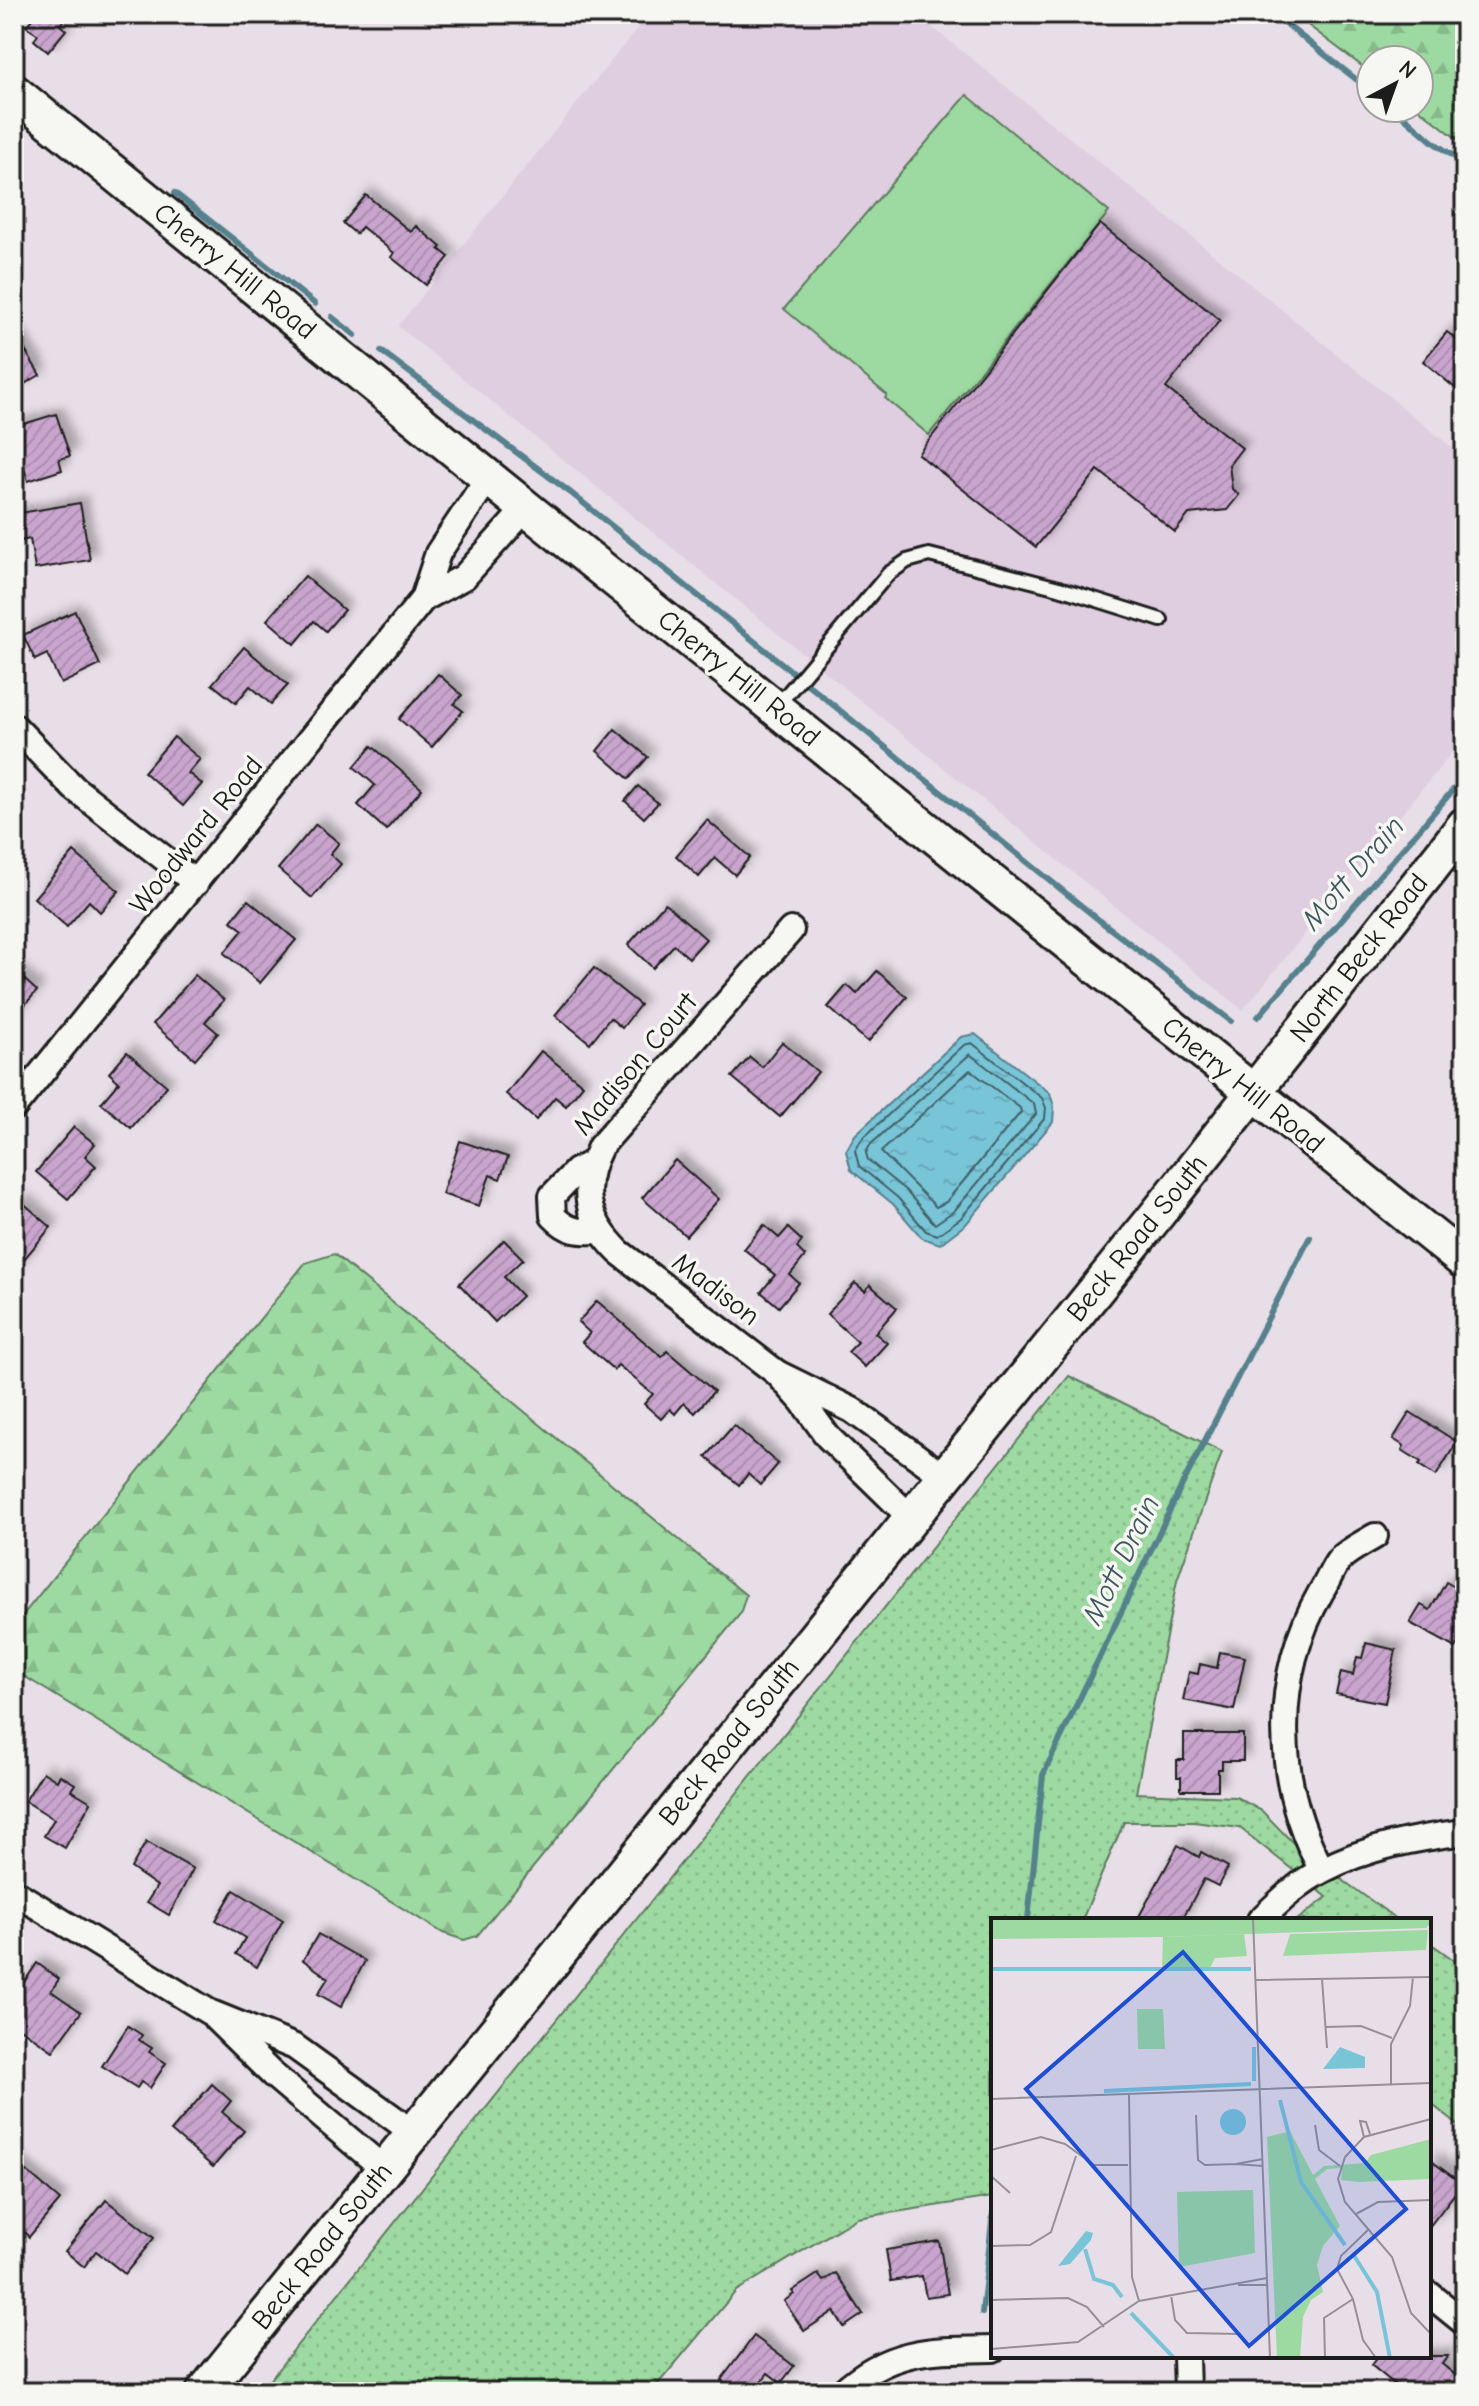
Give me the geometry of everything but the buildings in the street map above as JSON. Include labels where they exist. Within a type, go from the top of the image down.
[{"type":"main road","name":"Cherry Hill Road","points":[[14,92],[488,478],[1465,1262]]},
{"type":"main road","name":"North Beck Road","points":[[1254,1092],[1465,825]]},
{"type":"main road","name":"Beck Road South","points":[[204,2392],[1254,1092]]},
{"type":"street","name":"Woodward Road","points":[[14,1107],[423,599],[438,553],[488,478]]},
{"type":"street","name":"Woodward Road","points":[[423,599],[464,577],[526,508]]},
{"type":"street","points":[[14,726],[74,788],[196,883]]},
{"type":"street","name":"Madison Court","points":[[619,1252],[600,1231],[588,1201],[588,1179],[600,1147],[791,930]]},
{"type":"street","points":[[592,1163],[576,1171],[552,1196],[553,1216],[562,1226],[577,1233],[600,1231]]},
{"type":"street","name":"Madison","points":[[619,1252],[777,1373],[828,1437],[910,1517]]},
{"type":"street","name":"Madison","points":[[777,1373],[852,1410],[944,1476]]},
{"type":"street","points":[[1322,1870],[1306,1841],[1293,1804],[1284,1729],[1288,1687],[1306,1622],[1339,1560],[1375,1536]]},
{"type":"street","points":[[1262,1918],[1322,1870],[1387,1846],[1465,1832]]},
{"type":"street","points":[[14,1892],[209,2012],[295,2047],[414,2133]]},
{"type":"street","points":[[209,2012],[272,2074],[384,2169]]},
{"type":"street","points":[[1431,2296],[1465,2323]]},
{"type":"street","points":[[842,2392],[877,2366],[910,2353],[991,2349]]},
{"type":"street","points":[[1186,2358],[1187,2392]]},
{"type":"lane","points":[[776,708],[888,574],[907,561],[929,555],[1059,588],[1161,620]]},
{"type":"shaded area","points":[[649,14],[916,14],[1465,458],[1465,736],[1243,1010],[398,326]]},
{"type":"green space","points":[[1297,14],[1465,14],[1465,145],[1435,121],[1435,44],[1355,44],[1355,61]]},
{"type":"green space","points":[[967,95],[1109,212],[929,435],[885,398],[887,395],[784,309]]},
{"type":"green space","points":[[334,1254],[746,1595],[740,1614],[477,1936],[464,1940],[443,1933],[14,1670],[14,1626],[305,1263]]},
{"type":"green space","points":[[1069,1376],[1222,1452],[1177,1580],[1136,1793],[1236,1797],[1262,1811],[1298,1848],[1395,1918],[1300,1918],[1327,1897],[1240,1828],[1194,1822],[1124,1822],[1083,1918],[991,1918],[991,2197],[857,2218],[736,2291],[657,2385],[655,2392],[260,2392]]},
{"type":"green space","points":[[1431,1943],[1465,1968],[1465,2131],[1431,2104]]},
{"type":"water","points":[[975,1034],[1050,1093],[1054,1107],[1053,1122],[966,1224],[940,1244],[922,1238],[893,1204],[851,1170],[846,1151],[855,1135],[961,1037]]},
{"type":"waterway","name":"Mott Drain","points":[[1273,14],[1355,78]]},
{"type":"waterway","name":"Mott Drain","points":[[1412,124],[1465,164]]},
{"type":"waterway","points":[[175,193],[315,304]]},
{"type":"waterway","points":[[332,317],[355,335]]},
{"type":"waterway","points":[[381,351],[571,493],[1099,920],[1231,1021]]},
{"type":"waterway","name":"Mott Drain","points":[[1258,1017],[1465,776]]},
{"type":"waterway","name":"Mott Drain","points":[[1028,1918],[1043,1775],[1183,1483],[1310,1237]]},
{"type":"waterway","name":"Mott Drain","points":[[982,2313],[991,2230]]}]
